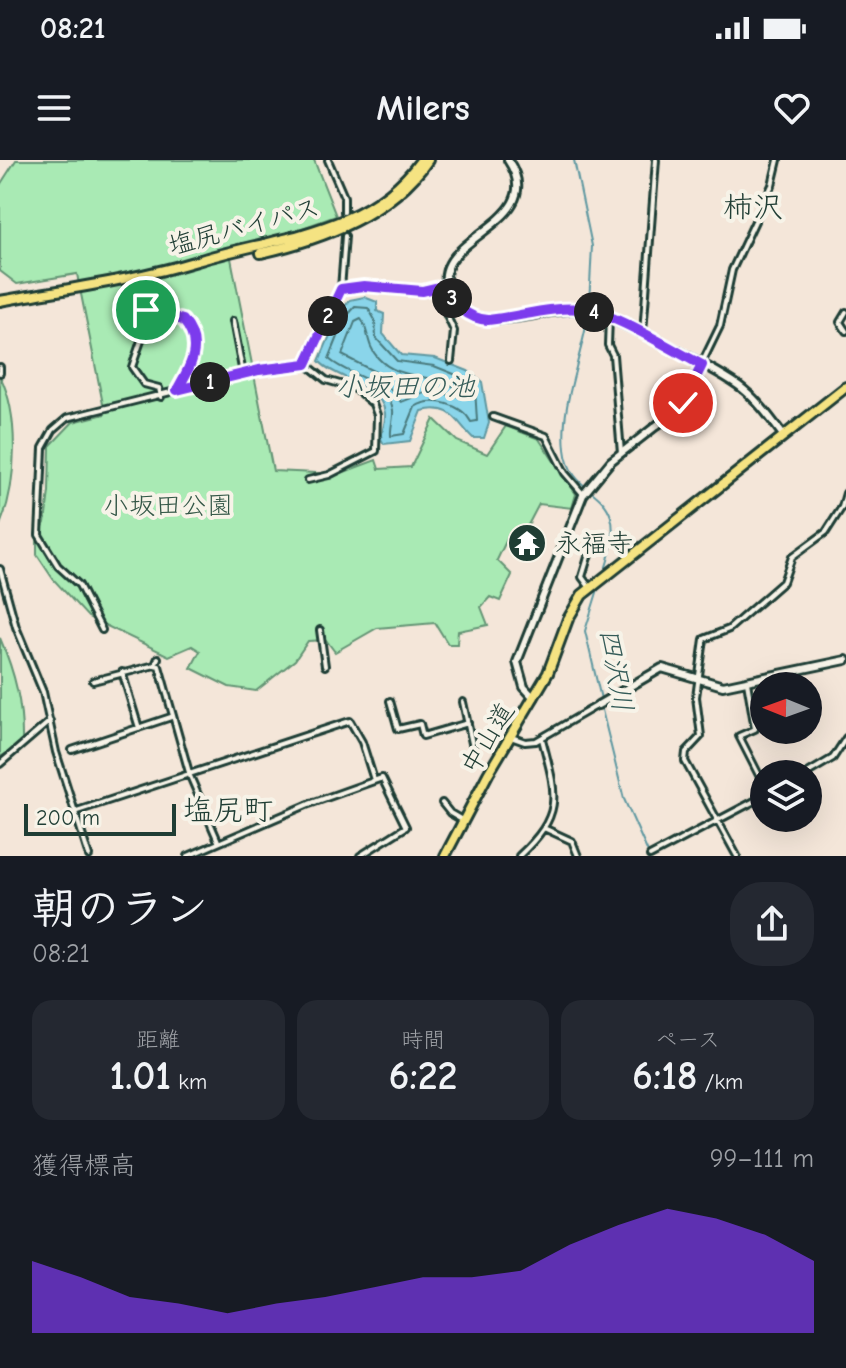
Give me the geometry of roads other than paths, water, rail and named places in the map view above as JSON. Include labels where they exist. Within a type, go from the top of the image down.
[{"type":"highway","name":"塩尻バイパス","points":[[0,301],[267,246],[314,231],[383,196],[421,160]]},
{"type":"highway","name":"塩尻バイパス","points":[[58,290],[82,289],[245,256],[331,232],[390,200],[407,186],[428,160]]},
{"type":"highway","points":[[534,698],[548,673],[572,610],[592,586],[846,387]]},
{"type":"highway","name":"中山道","points":[[445,856],[462,820],[534,698]]},
{"type":"street","points":[[328,160],[344,197],[344,212]]},
{"type":"street","points":[[508,160],[516,183],[514,200],[504,217],[460,248],[451,260],[447,285],[461,309],[481,320],[572,309],[591,311],[609,318],[702,365],[747,392],[783,435]]},
{"type":"street","points":[[643,335],[656,160]]},
{"type":"street","name":"中山道","points":[[534,698],[524,687],[517,662],[586,490],[621,453],[679,408],[720,326],[732,270],[772,185],[778,160]]},
{"type":"street","points":[[306,364],[341,289],[345,236]]},
{"type":"street","points":[[341,289],[364,286],[393,291],[447,285]]},
{"type":"street","points":[[434,288],[454,331],[451,361]]},
{"type":"street","points":[[161,397],[159,388],[144,384],[132,367],[145,329],[146,310],[183,320],[195,338],[192,365],[177,390]]},
{"type":"street","points":[[846,312],[840,322],[846,331]]},
{"type":"street","points":[[609,318],[608,345],[613,355],[621,453]]},
{"type":"street","points":[[233,321],[243,374]]},
{"type":"street","points":[[102,630],[79,585],[58,566],[39,535],[43,448],[53,430],[67,418],[161,397],[177,390],[243,374],[306,364],[326,380],[359,392],[373,404],[377,415],[376,451],[329,475],[308,480]]},
{"type":"street","points":[[493,417],[546,436],[565,473],[586,490]]},
{"type":"street","points":[[737,856],[685,761],[686,752],[701,736],[696,711],[704,639],[729,629],[783,582],[792,557],[826,532],[842,507],[846,493]]},
{"type":"street","points":[[592,544],[582,577],[592,586]]},
{"type":"street","points":[[0,569],[16,627],[39,679],[56,752],[89,856]]},
{"type":"street","points":[[320,630],[325,666]]},
{"type":"street","points":[[155,665],[158,658]]},
{"type":"street","points":[[511,737],[525,742],[542,739],[658,668],[723,686],[846,660]]},
{"type":"street","points":[[93,681],[159,666],[171,717],[218,841]]},
{"type":"street","points":[[122,672],[139,728]]},
{"type":"street","points":[[747,682],[755,729],[739,736],[751,760]]},
{"type":"street","points":[[390,701],[398,729],[420,724],[423,736],[468,723]]},
{"type":"street","points":[[463,702],[473,748]]},
{"type":"street","points":[[72,750],[171,717]]},
{"type":"street","points":[[0,764],[50,721]]},
{"type":"street","points":[[77,811],[350,721],[362,742],[374,780]]},
{"type":"street","points":[[822,765],[833,758],[846,738]]},
{"type":"street","points":[[519,856],[546,829],[554,809],[542,739]]},
{"type":"street","points":[[188,856],[218,841],[382,778],[406,827],[360,856]]},
{"type":"street","points":[[442,803],[450,813],[462,820]]},
{"type":"street","points":[[651,855],[750,803]]},
{"type":"street","points":[[546,829],[572,841],[578,856]]},
{"type":"water","name":"小坂田の池","points":[[364,297],[377,302],[377,311],[384,314],[383,334],[401,355],[435,358],[468,371],[482,382],[489,423],[484,438],[473,438],[453,416],[432,409],[422,411],[410,441],[384,444],[381,439],[385,413],[382,403],[367,388],[319,361],[340,312],[350,300]]},
{"type":"waterway","name":"四沢川","points":[[574,160],[592,246],[589,304]]},
{"type":"waterway","name":"四沢川","points":[[588,316],[568,400],[564,433],[570,467],[578,480],[607,508],[612,523],[612,543],[604,573]]},
{"type":"waterway","name":"四沢川","points":[[599,586],[585,631],[601,699]]},
{"type":"waterway","name":"四沢川","points":[[601,706],[624,799],[649,855]]},
{"type":"place","name":"永福寺","points":[[527,543]]},
{"type":"district","name":"柿沢","points":[[753,207]]},
{"type":"district","name":"塩尻町","points":[[228,810]]},
{"type":"park label","name":"小坂田公園","points":[[168,505]]}]
